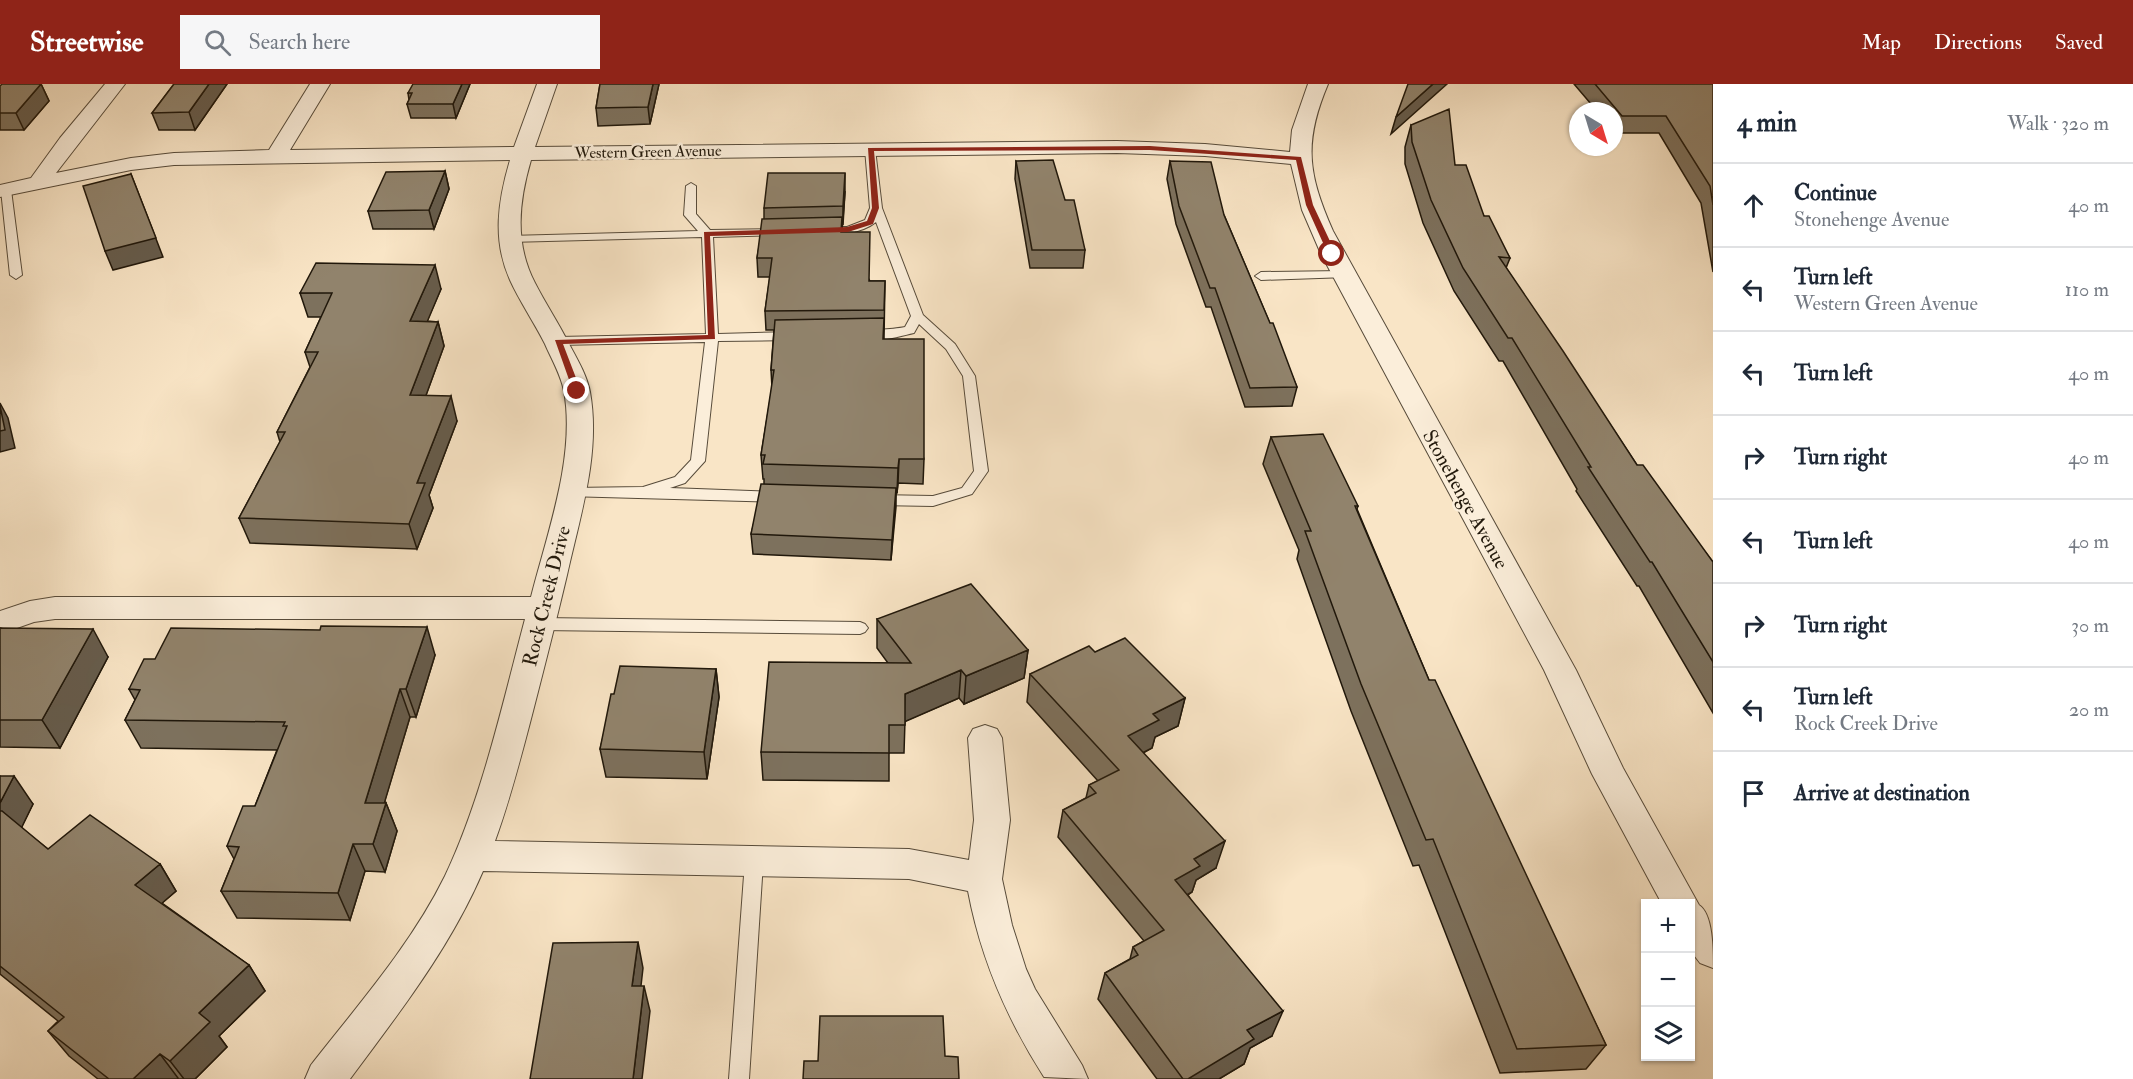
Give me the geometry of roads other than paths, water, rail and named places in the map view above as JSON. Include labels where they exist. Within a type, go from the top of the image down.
[{"type":"street","points":[[39,182],[67,142],[115,84]]},
{"type":"street","points":[[276,156],[320,84]]},
{"type":"street","name":"Rock Creek Drive","points":[[326,1079],[417,954],[449,905],[473,856],[492,804],[542,616],[571,493],[578,447],[577,391],[558,341],[520,278],[509,239],[508,206],[523,152],[548,84]]},
{"type":"street","name":"Stonehenge Avenue","points":[[1318,84],[1303,121],[1299,159],[1310,205],[1343,275],[1560,670],[1608,774],[1679,899]]},
{"type":"street","name":"Western Green Avenue","points":[[3,191],[144,162],[276,156],[1150,148],[1299,159]]},
{"type":"street","points":[[0,623],[30,612],[55,608],[542,616]]},
{"type":"street","points":[[985,738],[992,820],[984,879],[1000,951],[1014,988],[1040,1038],[1068,1079]]},
{"type":"street","points":[[473,856],[909,864],[984,879]]},
{"type":"street","points":[[1695,925],[1713,951]]},
{"type":"lane","points":[[864,499],[933,501],[967,491],[981,471],[969,376],[951,347],[918,316],[876,208],[870,149]]},
{"type":"lane","points":[[644,492],[680,480],[698,461],[712,337],[707,234],[690,215],[691,186]]},
{"type":"lane","points":[[3,191],[16,275]]},
{"type":"lane","points":[[812,231],[848,230],[870,222],[876,208]]},
{"type":"lane","points":[[509,239],[789,231]]},
{"type":"lane","points":[[1261,276],[1343,275]]},
{"type":"lane","points":[[852,336],[887,335],[910,330],[918,316]]},
{"type":"lane","points":[[558,341],[805,336]]},
{"type":"lane","points":[[571,493],[644,492],[795,497]]},
{"type":"lane","points":[[542,616],[860,628]]},
{"type":"lane","points":[[739,1079],[754,862]]}]
